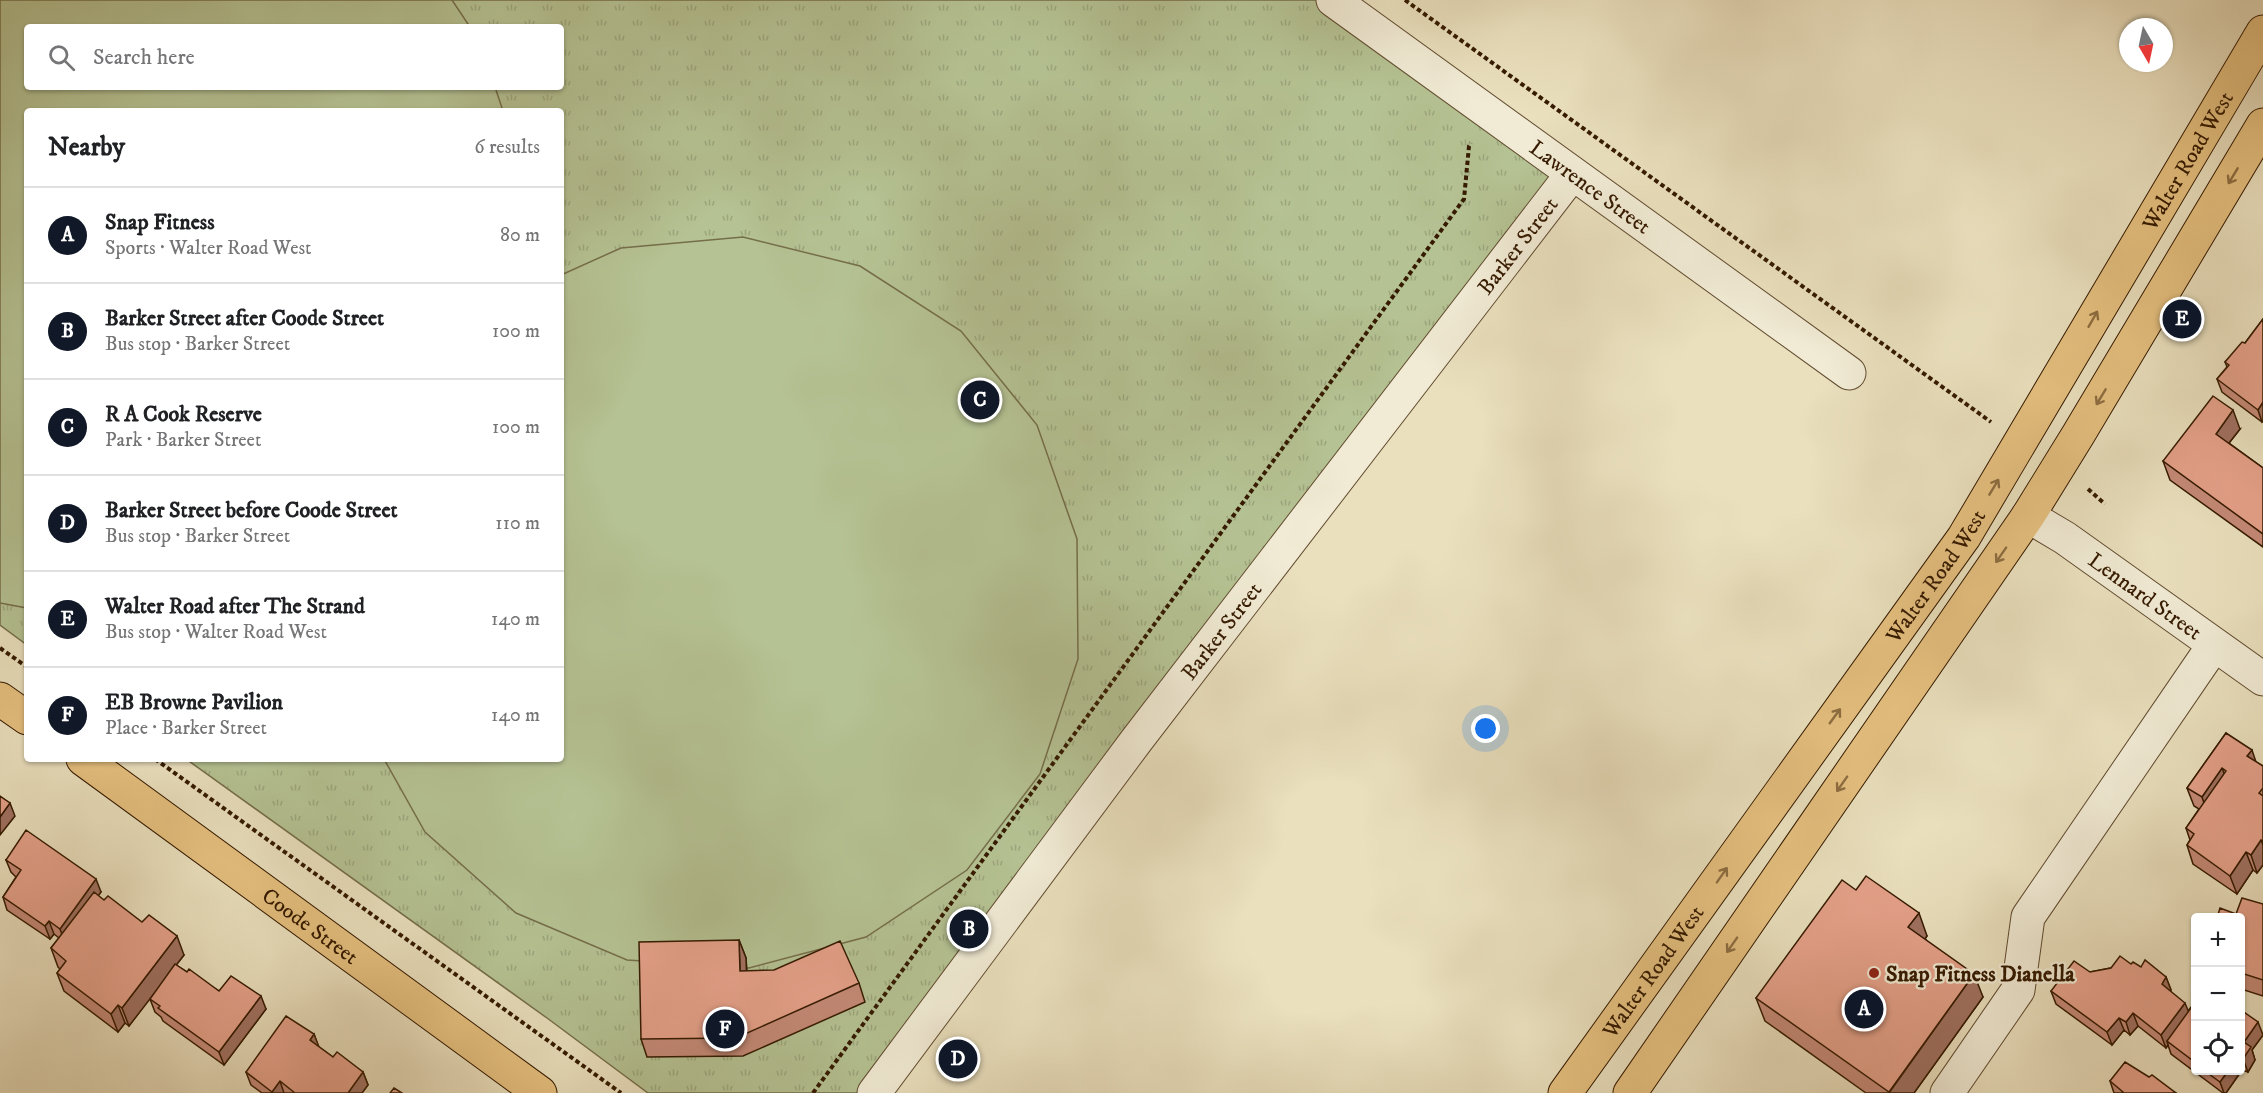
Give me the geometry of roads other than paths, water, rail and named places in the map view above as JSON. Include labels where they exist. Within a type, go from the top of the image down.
[{"type":"main road","name":"Walter Road West","points":[[1565,1093],[1964,537],[2263,32]]},
{"type":"main road","name":"Walter Road West","points":[[1630,1093],[2028,516],[2263,125]]},
{"type":"main road","points":[[0,699],[24,716]]},
{"type":"main road","name":"Coode Street","points":[[87,762],[540,1093]]},
{"type":"street","name":"Lawrence Street","points":[[1332,0],[1849,373]]},
{"type":"street","name":"Barker Street","points":[[874,1093],[1136,741],[1572,174]]},
{"type":"street","name":"Lennard Street","points":[[2028,516],[2065,538],[2263,679]]},
{"type":"street","points":[[1947,1093],[2018,990],[2028,917],[2214,645]]},
{"type":"place","name":"Walter Road after The Strand","points":[[2182,319]]},
{"type":"place","name":"R A Cook Reserve","points":[[980,400]]},
{"type":"place","name":"Barker Street after Coode Street","points":[[969,929]]},
{"type":"place","name":"Snap Fitness Dianella","points":[[1874,973]]},
{"type":"place","name":"Snap Fitness","points":[[1864,1009]]},
{"type":"place","name":"EB Browne Pavilion","points":[[725,1029]]},
{"type":"place","name":"Barker Street before Coode Street","points":[[958,1059]]}]
